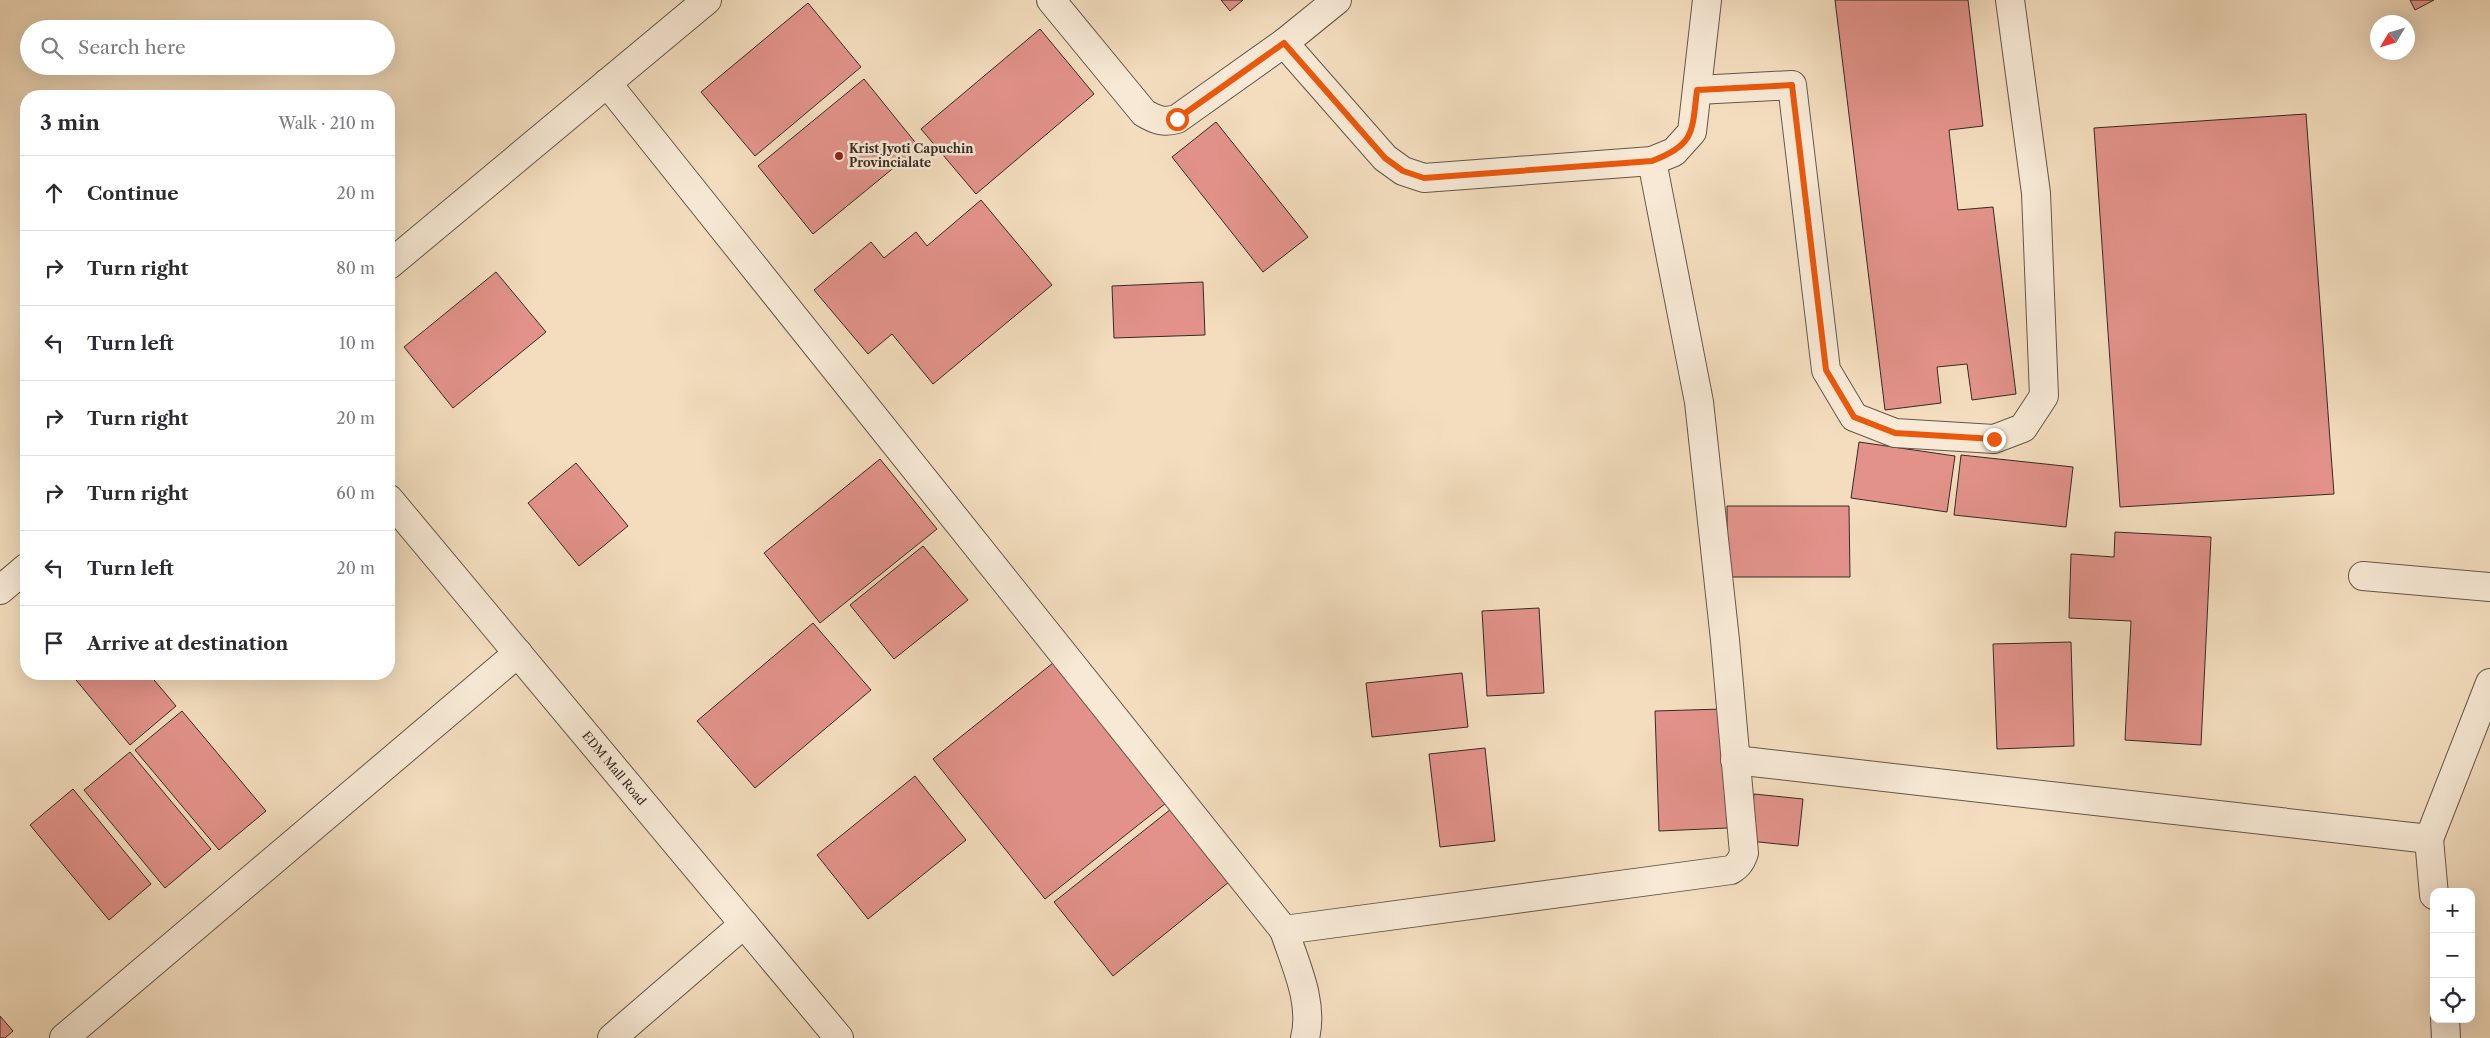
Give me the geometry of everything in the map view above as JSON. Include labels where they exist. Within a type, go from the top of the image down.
[{"type":"street","points":[[395,260],[706,0]]},
{"type":"street","points":[[1051,0],[1144,113],[1158,121],[1168,122],[1177,119],[1284,43],[1337,0]]},
{"type":"street","points":[[1284,43],[1385,158],[1403,171],[1424,178],[1652,161],[1674,152],[1692,132],[1707,0]]},
{"type":"street","points":[[1697,90],[1792,85],[1826,370],[1854,417],[1895,433],[1994,439],[2023,428],[2044,396],[2036,193],[2010,0]]},
{"type":"street","points":[[607,83],[1284,930],[1307,1002],[1310,1022],[1305,1038]]},
{"type":"street","points":[[1284,930],[1731,870],[1739,865],[1744,853],[1699,402],[1652,161]]},
{"type":"street","name":"EDM Mall Road","points":[[395,506],[839,1038]]},
{"type":"street","points":[[0,590],[20,573]]},
{"type":"street","points":[[2362,576],[2490,587]]},
{"type":"street","points":[[64,1038],[518,653]]},
{"type":"street","points":[[2433,888],[2429,839],[2490,683]]},
{"type":"street","points":[[1735,760],[2429,839]]},
{"type":"street","points":[[612,1038],[744,924]]},
{"type":"street","points":[[2445,1023],[2446,1038]]},
{"type":"building","points":[[1221,0],[1243,0],[1230,11]]},
{"type":"building","points":[[1835,0],[1968,0],[1983,126],[1949,130],[1958,210],[1993,207],[2016,394],[1972,400],[1967,364],[1937,367],[1941,403],[1885,410]]},
{"type":"building","points":[[2410,0],[2434,0],[2415,10]]},
{"type":"building","points":[[808,3],[861,67],[755,156],[701,92]]},
{"type":"building","points":[[1040,29],[1094,94],[976,194],[921,129]]},
{"type":"building","name":"Krist Jyoti Capuchin Provincialate","points":[[864,79],[919,147],[813,234],[758,166]]},
{"type":"building","points":[[2306,114],[2334,494],[2120,507],[2094,128]]},
{"type":"building","points":[[1216,122],[1308,237],[1263,272],[1172,157]]},
{"type":"building","points":[[981,200],[1052,285],[933,384],[892,334],[868,354],[814,290],[871,242],[884,258],[916,232],[927,246]]},
{"type":"building","points":[[496,272],[546,332],[453,408],[404,347]]},
{"type":"building","points":[[1203,282],[1205,335],[1114,338],[1112,286]]},
{"type":"building","points":[[1859,442],[1955,456],[1947,512],[1851,498]]},
{"type":"building","points":[[1961,455],[2073,467],[2066,527],[1954,515]]},
{"type":"building","points":[[880,459],[937,529],[820,623],[764,553]]},
{"type":"building","points":[[576,463],[628,526],[579,566],[528,503]]},
{"type":"building","points":[[1727,506],[1849,506],[1850,577],[1727,577]]},
{"type":"building","points":[[2115,532],[2211,537],[2201,745],[2125,740],[2131,621],[2069,618],[2071,554],[2114,557]]},
{"type":"building","points":[[923,546],[968,600],[894,659],[850,605]]},
{"type":"building","points":[[1539,608],[1544,693],[1487,696],[1482,611]]},
{"type":"building","points":[[813,623],[871,690],[755,788],[697,721]]},
{"type":"building","points":[[2071,642],[2074,746],[1997,749],[1993,644]]},
{"type":"building","points":[[1053,663],[1166,803],[1045,899],[933,759]]},
{"type":"building","points":[[1462,673],[1468,727],[1372,737],[1366,683]]},
{"type":"building","points":[[76,680],[154,680],[176,706],[130,745]]},
{"type":"building","points":[[1723,709],[1728,828],[1659,831],[1655,711]]},
{"type":"building","points":[[182,711],[266,811],[219,850],[135,750]]},
{"type":"building","points":[[1485,748],[1495,841],[1440,847],[1429,754]]},
{"type":"building","points":[[130,752],[211,849],[165,888],[84,790]]},
{"type":"building","points":[[915,776],[966,840],[868,919],[817,855]]},
{"type":"building","points":[[73,789],[151,884],[109,920],[30,825]]},
{"type":"building","points":[[1754,794],[1803,799],[1798,846],[1749,841]]},
{"type":"building","points":[[1171,809],[1229,882],[1113,976],[1054,902]]},
{"type":"building","points":[[0,1016],[13,1031],[5,1038],[0,1038]]},
{"type":"place","name":"Krist Jyoti Capuchin Provincialate","points":[[839,156]]},
{"type":"route","points":[[1177,119],[1284,43],[1385,158],[1403,171],[1424,178],[1652,161],[1674,152],[1692,132],[1697,90],[1792,85],[1826,370],[1854,417],[1895,433],[1994,439]]}]
